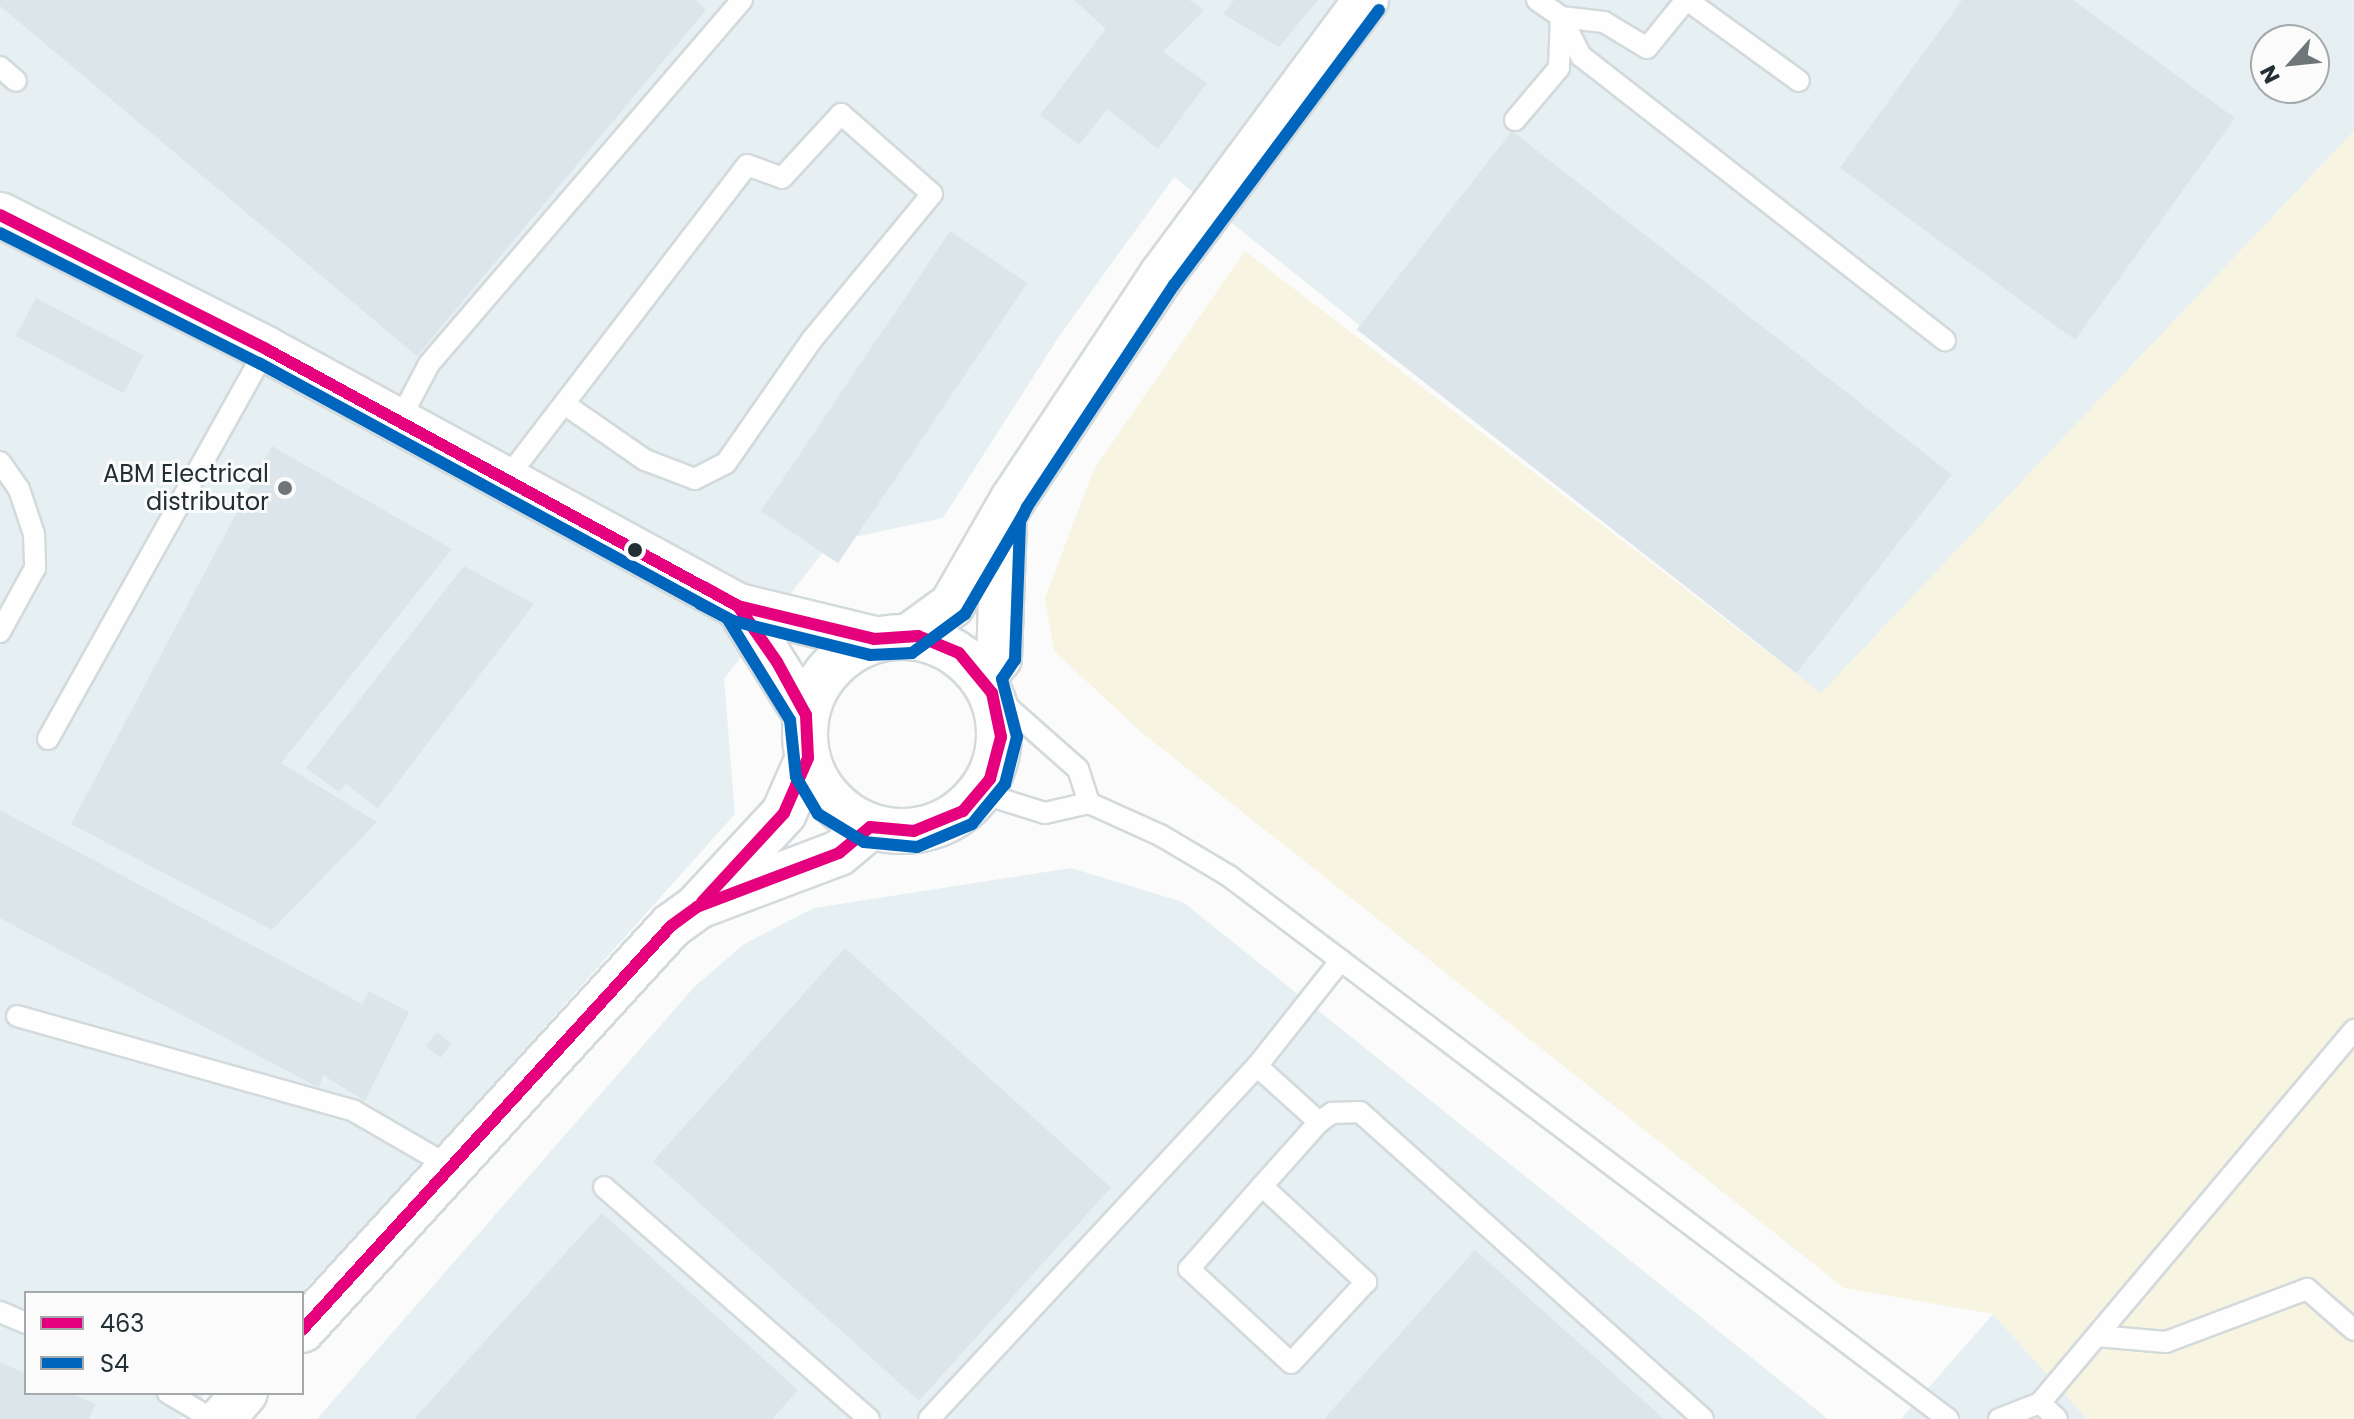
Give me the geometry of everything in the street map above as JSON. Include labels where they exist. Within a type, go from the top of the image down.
[{"type":"main road","points":[[0,215],[266,349],[738,606],[891,638],[959,653],[988,685],[1001,737],[990,779],[963,811],[933,827],[914,831],[870,827],[831,804],[808,758],[806,715],[812,695],[835,662],[891,638],[952,605],[1004,517],[1161,276],[1366,0]]},
{"type":"main road","points":[[988,685],[999,658],[1004,517]]},
{"type":"main road","points":[[738,606],[806,715]]},
{"type":"main road","points":[[304,1328],[671,926],[697,907],[784,813],[808,758]]},
{"type":"main road","points":[[697,907],[839,853],[870,827]]},
{"type":"main road","points":[[222,1419],[243,1395]]},
{"type":"lane","points":[[399,421],[429,364],[742,0]]},
{"type":"lane","points":[[1537,0],[1561,17],[1581,56],[1945,340]]},
{"type":"lane","points":[[1561,17],[1604,22],[1647,48],[1686,0],[1799,81]]},
{"type":"lane","points":[[1515,120],[1559,68],[1561,17]]},
{"type":"lane","points":[[0,67],[16,81]]},
{"type":"lane","points":[[507,478],[566,405],[747,165],[782,178],[841,114],[932,194],[849,301],[811,341],[726,463],[695,479],[645,460],[566,405]]},
{"type":"lane","points":[[48,739],[266,349]]},
{"type":"lane","points":[[0,462],[19,489],[34,534],[35,568],[0,632]]},
{"type":"lane","points":[[988,685],[1078,769],[1089,803]]},
{"type":"lane","points":[[978,792],[1045,813],[1089,803],[1160,835],[1229,876],[1948,1419]]},
{"type":"lane","points":[[929,1419],[1257,1066],[1341,960]]},
{"type":"lane","points":[[17,1016],[354,1111],[449,1166]]},
{"type":"lane","points":[[1999,1419],[2040,1403],[2354,1030]]},
{"type":"lane","points":[[1257,1066],[1319,1122]]},
{"type":"lane","points":[[1262,1186],[1366,1282],[1291,1363],[1189,1269],[1262,1186],[1319,1122],[1332,1113],[1360,1112],[1703,1419]]},
{"type":"lane","points":[[604,1187],[869,1419]]},
{"type":"lane","points":[[2097,1336],[2166,1342],[2307,1289],[2354,1330]]},
{"type":"lane","points":[[0,1312],[24,1322]]},
{"type":"lane","points":[[171,1395],[212,1419]]},
{"type":"lane","points":[[2040,1403],[2057,1419]]},
{"type":"shaded area","points":[[0,0],[2354,0],[2354,131],[1821,694],[1174,177],[1060,335],[943,518],[831,542],[724,679],[735,814],[389,1201],[303,1291],[24,1291],[24,1395],[204,1395],[181,1419],[0,1419]]},
{"type":"shaded area","points":[[2354,131],[2354,1419],[2087,1419],[1993,1314],[1844,1288],[1140,731],[1054,651],[1045,598],[1094,469],[1245,251],[1821,693]]},
{"type":"shaded area","points":[[1071,868],[1183,902],[1828,1419],[317,1419],[694,987],[744,944],[814,908]]},
{"type":"shaded area","points":[[1993,1314],[2087,1419],[1901,1419]]},
{"type":"building","points":[[0,0],[695,0],[706,10],[417,356],[0,6]]},
{"type":"building","points":[[1074,0],[1189,0],[1204,10],[1163,52],[1207,83],[1158,149],[1107,109],[1079,145],[1040,115],[1106,29]]},
{"type":"building","points":[[1234,0],[1318,0],[1279,47],[1223,14]]},
{"type":"building","points":[[1962,0],[2073,0],[2235,118],[2075,340],[1840,168]]},
{"type":"building","points":[[1512,131],[1952,475],[1797,673],[1357,330]]},
{"type":"building","points":[[950,231],[1027,283],[838,563],[761,511]]},
{"type":"building","points":[[36,298],[144,355],[124,393],[16,336]]},
{"type":"building","points":[[272,446],[452,549],[281,763],[377,822],[272,930],[71,824]]},
{"type":"building","points":[[464,566],[534,604],[378,808],[346,784],[339,792],[306,768]]},
{"type":"building","points":[[0,810],[362,1004],[369,991],[409,1012],[365,1101],[323,1075],[319,1088],[0,918]]},
{"type":"building","points":[[845,948],[1111,1188],[919,1401],[653,1161]]},
{"type":"building","points":[[437,1032],[452,1044],[440,1058],[426,1046]]},
{"type":"building","points":[[602,1213],[798,1390],[772,1419],[414,1419]]},
{"type":"building","points":[[1475,1250],[1664,1419],[1324,1419]]},
{"type":"building","points":[[0,1362],[24,1373],[24,1395],[76,1395],[96,1404],[89,1419],[0,1419]]},
{"type":"transit line","name":"S4","points":[[0,233],[259,363],[727,618],[790,720],[796,777],[818,814],[864,842],[917,847],[972,824],[1005,784],[1017,737],[1002,679],[1015,660],[1020,521],[1027,507],[1174,285],[1379,10]]},
{"type":"transit line","name":"463","points":[[0,215],[266,349],[738,606],[874,639],[918,636],[959,653],[992,693],[1001,737],[990,779],[963,811],[914,831],[870,827],[839,853],[697,907],[671,926],[304,1328]]},
{"type":"transit line","name":"S4","points":[[700,604],[733,621],[870,655],[912,653],[965,614],[1023,515]]},
{"type":"transit line","name":"463","points":[[702,902],[784,813],[808,758],[806,715],[777,662],[738,606],[704,587]]},
{"type":"place","name":"ABM Electrical distributor","points":[[285,488]]}]
